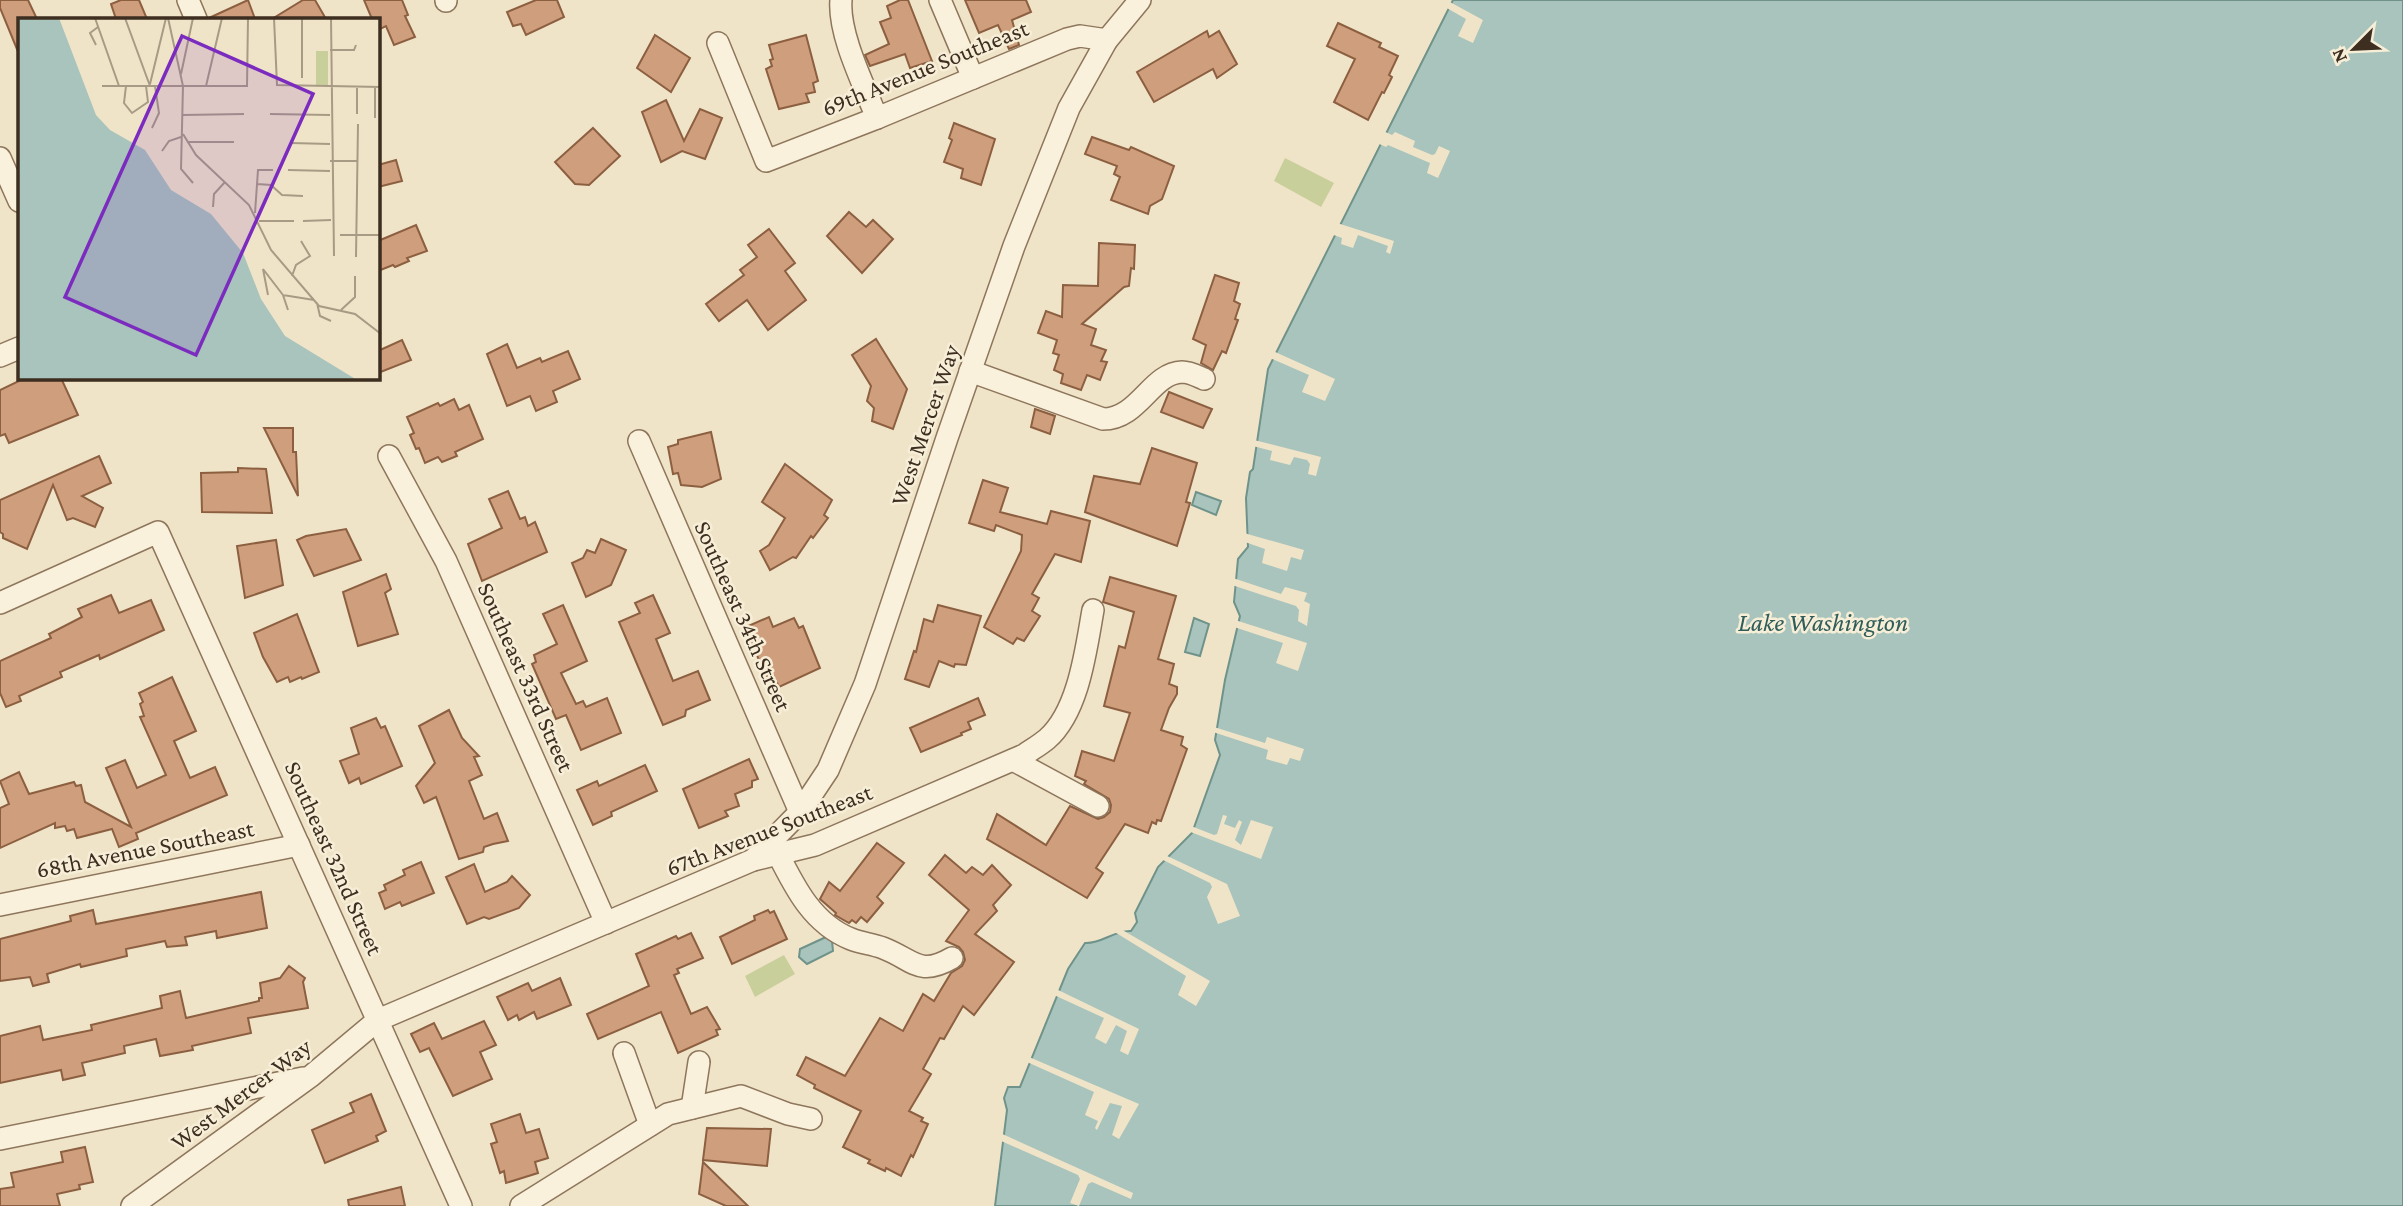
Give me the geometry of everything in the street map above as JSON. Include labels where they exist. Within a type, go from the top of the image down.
[{"type":"street","points":[[188,0],[196,18]]},
{"type":"street","points":[[841,0],[844,32],[877,118]]},
{"type":"street","points":[[940,0],[973,78]]},
{"type":"street","name":"West Mercer Way","points":[[753,860],[800,812],[828,770],[865,684],[1014,246],[1069,108],[1107,40],[1140,0]]},
{"type":"street","name":"69th Avenue Southeast","points":[[718,43],[766,160],[877,118],[1067,39],[1080,36],[1107,40]]},
{"type":"street","points":[[0,158],[18,199]]},
{"type":"street","points":[[0,356],[18,348]]},
{"type":"street","points":[[970,371],[1103,419],[1113,419],[1126,414],[1160,382],[1175,373],[1186,372],[1203,379]]},
{"type":"street","name":"Southeast 34th Street","points":[[639,441],[800,812]]},
{"type":"street","name":"Southeast 33rd Street","points":[[389,456],[446,561],[606,923]]},
{"type":"street","name":"Southeast 32nd Street","points":[[0,603],[158,532],[461,1206]]},
{"type":"street","name":"67th Avenue Southeast","points":[[378,1020],[753,860],[815,845],[1013,760],[1048,738],[1065,714],[1080,679],[1093,610]]},
{"type":"street","points":[[1013,760],[1098,806]]},
{"type":"street","name":"68th Avenue Southeast","points":[[0,905],[299,845]]},
{"type":"street","points":[[778,854],[802,901],[826,924],[850,939],[882,947],[923,967],[935,968],[952,958]]},
{"type":"street","name":"West Mercer Way","points":[[132,1206],[311,1076],[378,1020]]},
{"type":"street","points":[[624,1054],[650,1125]]},
{"type":"street","points":[[692,1108],[699,1062]]},
{"type":"street","points":[[0,1139],[311,1076]]},
{"type":"street","points":[[521,1206],[668,1114],[741,1096],[788,1114],[811,1119]]},
{"type":"green space","points":[[1285,158],[1334,183],[1321,207],[1274,181]]},
{"type":"green space","points":[[784,955],[795,974],[755,997],[745,976]]},
{"type":"water","name":"Lake Washington","points":[[1453,0],[2403,0],[2403,1206],[995,1206],[1007,1110],[1004,1098],[1008,1087],[1020,1087],[1068,969],[1085,943],[1131,931],[1137,922],[1135,913],[1158,867],[1192,833],[1220,755],[1215,740],[1240,616],[1234,602],[1238,559],[1248,547],[1246,498],[1268,369]]},
{"type":"water","points":[[1196,492],[1221,501],[1216,515],[1192,505]]},
{"type":"water","points":[[1194,618],[1209,624],[1200,656],[1185,652]]},
{"type":"water","points":[[826,937],[832,941],[833,951],[807,964],[799,957],[800,949]]},
{"type":"pier","points":[[1448,1],[1483,20],[1473,43],[1458,36],[1466,19],[1445,7]]},
{"type":"pier","points":[[1383,131],[1392,135],[1395,132],[1415,141],[1413,147],[1432,155],[1439,146],[1450,151],[1438,178],[1427,173],[1430,163],[1377,143]]},
{"type":"pier","points":[[1337,223],[1394,241],[1390,254],[1386,252],[1388,246],[1358,235],[1353,248],[1341,244],[1342,238],[1331,234]]},
{"type":"pier","points":[[1273,351],[1335,379],[1325,401],[1302,392],[1309,375],[1270,358]]},
{"type":"pier","points":[[1254,440],[1321,457],[1316,476],[1308,474],[1310,464],[1307,460],[1294,457],[1290,465],[1270,460],[1272,451],[1253,446]]},
{"type":"pier","points":[[1244,533],[1304,550],[1301,560],[1291,557],[1287,571],[1262,563],[1265,549],[1245,542]]},
{"type":"pier","points":[[1233,578],[1281,594],[1285,587],[1307,593],[1304,601],[1310,604],[1307,626],[1298,621],[1299,610],[1296,606],[1232,585]]},
{"type":"pier","points":[[1235,620],[1307,643],[1298,671],[1276,663],[1283,643],[1234,627]]},
{"type":"pier","points":[[1214,727],[1265,743],[1267,737],[1304,749],[1300,761],[1290,758],[1287,765],[1266,759],[1268,750],[1213,732]]},
{"type":"pier","points":[[1223,815],[1227,816],[1224,824],[1235,828],[1239,820],[1242,822],[1235,840],[1241,845],[1251,820],[1273,827],[1261,859],[1188,831],[1191,826],[1217,834]]},
{"type":"pier","points":[[1165,855],[1227,884],[1240,916],[1218,924],[1207,897],[1212,887],[1210,883],[1161,859]]},
{"type":"pier","points":[[1119,928],[1210,981],[1196,1006],[1178,995],[1186,976],[1113,931]]},
{"type":"pier","points":[[1056,989],[1139,1029],[1128,1055],[1120,1051],[1127,1031],[1116,1025],[1106,1044],[1095,1038],[1104,1018],[1054,995]]},
{"type":"pier","points":[[1029,1057],[1139,1104],[1119,1139],[1112,1135],[1122,1106],[1110,1103],[1097,1130],[1095,1128],[1098,1121],[1085,1115],[1094,1092],[1027,1062]]},
{"type":"pier","points":[[1000,1133],[1133,1193],[1131,1199],[1092,1182],[1088,1184],[1079,1206],[1070,1203],[1080,1179],[1078,1175],[999,1140]]},
{"type":"building","points":[[0,0],[28,0],[37,18],[18,18],[18,52],[0,8]]},
{"type":"building","points":[[121,0],[139,0],[147,18],[116,18],[111,4]]},
{"type":"building","points":[[248,0],[255,18],[209,18]]},
{"type":"building","points":[[303,0],[315,0],[325,18],[274,18]]},
{"type":"building","points":[[364,0],[402,0],[408,15],[405,16],[415,37],[394,45],[386,26],[380,29],[380,18],[372,18]]},
{"type":"building","points":[[536,0],[557,0],[564,17],[526,35],[521,24],[513,26],[507,12]]},
{"type":"building","points":[[900,0],[908,0],[932,61],[910,68],[905,54],[870,66],[865,55],[889,44],[880,22],[891,18],[887,6]]},
{"type":"building","points":[[965,0],[1026,0],[1031,12],[1012,20],[1019,45],[1009,49],[998,25],[979,33]]},
{"type":"building","points":[[1338,23],[1381,43],[1379,47],[1398,56],[1389,75],[1392,77],[1368,120],[1334,102],[1355,59],[1327,46]]},
{"type":"building","points":[[1207,31],[1209,37],[1219,31],[1237,64],[1217,78],[1213,69],[1154,102],[1137,72]]},
{"type":"building","points":[[655,35],[690,58],[671,92],[637,68]]},
{"type":"building","points":[[806,35],[818,81],[813,83],[815,92],[806,94],[809,102],[779,109],[766,69],[772,66],[770,60],[773,59],[769,45]]},
{"type":"building","points":[[666,100],[684,141],[700,109],[722,118],[705,159],[682,151],[661,162],[642,112]]},
{"type":"building","points":[[954,123],[995,139],[981,185],[961,178],[963,169],[944,162],[952,140],[949,138]]},
{"type":"building","points":[[593,128],[620,156],[589,185],[575,184],[555,162]]},
{"type":"building","points":[[1092,137],[1129,150],[1131,147],[1174,166],[1162,199],[1150,206],[1148,214],[1111,200],[1120,177],[1114,174],[1117,166],[1085,154]]},
{"type":"building","points":[[396,160],[402,181],[380,186],[380,164]]},
{"type":"building","points":[[849,212],[866,227],[873,220],[893,239],[862,273],[827,236]]},
{"type":"building","points":[[416,225],[427,251],[407,258],[409,261],[395,267],[393,265],[380,270],[380,240]]},
{"type":"building","points":[[769,229],[795,263],[785,271],[806,300],[768,330],[747,300],[719,321],[706,304],[744,275],[740,270],[757,257],[748,245]]},
{"type":"building","points":[[1099,243],[1135,245],[1134,269],[1131,268],[1129,286],[1124,287],[1082,324],[1096,329],[1091,345],[1106,350],[1101,361],[1107,362],[1100,380],[1087,375],[1081,390],[1061,383],[1063,374],[1054,370],[1059,355],[1053,353],[1057,340],[1038,333],[1046,311],[1062,317],[1063,285],[1098,286]]},
{"type":"building","points":[[1215,275],[1239,283],[1234,301],[1240,304],[1235,319],[1238,320],[1226,353],[1222,351],[1213,370],[1201,363],[1206,345],[1193,339]]},
{"type":"building","points":[[876,339],[907,389],[893,429],[872,421],[874,408],[867,401],[871,386],[852,355]]},
{"type":"building","points":[[402,340],[411,360],[380,372],[380,350]]},
{"type":"building","points":[[507,344],[517,368],[540,358],[542,362],[568,351],[580,379],[553,391],[557,402],[536,411],[530,396],[507,406],[487,354]]},
{"type":"building","points":[[21,380],[62,380],[78,415],[9,443],[5,434],[0,436],[0,390]]},
{"type":"building","points":[[1169,392],[1212,409],[1203,428],[1161,412]]},
{"type":"building","points":[[454,399],[459,410],[469,405],[483,439],[455,452],[457,456],[442,462],[438,457],[425,463],[410,435],[414,433],[407,417]]},
{"type":"building","points":[[1035,409],[1055,416],[1050,434],[1031,427]]},
{"type":"building","points":[[264,428],[293,428],[298,496]]},
{"type":"building","points":[[711,432],[721,479],[702,487],[681,485],[678,473],[673,474],[668,447],[678,444],[678,440]]},
{"type":"building","points":[[1152,448],[1197,463],[1186,502],[1190,503],[1177,546],[1085,512],[1094,476],[1140,484]]},
{"type":"building","points":[[99,456],[111,483],[82,496],[103,508],[95,527],[73,518],[67,520],[53,485],[27,549],[3,538],[0,532],[0,500]]},
{"type":"building","points":[[785,464],[832,500],[824,515],[828,518],[796,558],[793,557],[770,570],[760,551],[769,545],[785,518],[762,502]]},
{"type":"building","points":[[238,468],[266,469],[272,513],[202,512],[201,473],[238,472]]},
{"type":"building","points":[[983,480],[1008,488],[1000,512],[1047,524],[1051,511],[1090,521],[1081,562],[1055,554],[1032,594],[1039,598],[1032,611],[1040,616],[1024,641],[1017,638],[1013,644],[984,627],[1021,551],[1022,535],[996,525],[994,531],[969,523]]},
{"type":"building","points":[[508,491],[520,519],[525,517],[528,526],[535,522],[547,552],[482,581],[468,544],[502,528],[489,499]]},
{"type":"building","points":[[346,529],[361,560],[314,576],[297,540]]},
{"type":"building","points":[[601,539],[626,550],[611,585],[586,597],[572,563],[583,558],[587,550],[595,553]]},
{"type":"building","points":[[276,540],[283,585],[245,598],[237,546]]},
{"type":"building","points":[[386,574],[391,589],[385,593],[398,634],[358,646],[343,592]]},
{"type":"building","points":[[1110,577],[1176,596],[1158,659],[1174,664],[1169,684],[1177,687],[1177,694],[1161,730],[1183,737],[1181,745],[1187,749],[1161,821],[1157,820],[1156,824],[1152,822],[1148,833],[1125,824],[1096,868],[1103,873],[1087,898],[987,839],[997,814],[1046,845],[1070,806],[1098,819],[1110,812],[1109,799],[1075,776],[1082,751],[1114,761],[1130,713],[1104,706],[1119,646],[1125,648],[1134,612],[1103,602]]},
{"type":"building","points":[[111,595],[119,613],[151,600],[164,630],[100,659],[99,655],[60,672],[62,677],[19,696],[21,701],[6,707],[0,693],[0,661],[51,638],[49,634],[82,617],[78,609]]},
{"type":"building","points":[[653,595],[670,633],[656,639],[673,681],[698,671],[710,700],[686,710],[685,716],[663,725],[619,622],[640,613],[635,603]]},
{"type":"building","points":[[563,605],[587,661],[561,673],[576,704],[583,701],[586,707],[607,698],[621,733],[581,750],[566,715],[556,719],[532,664],[536,662],[534,655],[557,644],[543,614]]},
{"type":"building","points":[[938,605],[981,616],[966,665],[955,664],[954,667],[939,661],[929,687],[905,679],[914,651],[916,652],[924,619],[933,622]]},
{"type":"building","points":[[297,614],[319,672],[290,682],[288,677],[277,682],[254,633]]},
{"type":"building","points":[[769,617],[773,627],[794,618],[799,628],[803,626],[820,668],[779,687],[773,675],[766,676],[756,653],[753,654],[746,639],[750,637],[746,627]]},
{"type":"building","points":[[172,677],[196,731],[174,741],[190,778],[215,767],[227,795],[136,833],[138,839],[119,847],[112,829],[77,838],[74,829],[67,831],[65,826],[55,828],[55,823],[0,848],[0,808],[9,804],[0,781],[19,772],[29,794],[74,782],[76,786],[81,785],[85,802],[131,827],[106,768],[125,760],[137,788],[166,775],[140,717],[144,716],[139,693]]},
{"type":"building","points":[[978,698],[985,715],[968,722],[971,729],[921,752],[910,728]]},
{"type":"building","points":[[449,710],[462,738],[479,756],[474,757],[482,775],[469,781],[484,819],[497,813],[508,841],[484,847],[483,852],[459,859],[436,797],[424,803],[416,786],[435,763],[419,726]]},
{"type":"building","points":[[376,718],[381,728],[385,726],[402,766],[361,784],[359,778],[349,783],[340,761],[359,754],[351,728]]},
{"type":"building","points":[[749,759],[758,779],[752,781],[752,787],[735,794],[739,806],[725,811],[728,816],[699,828],[683,789]]},
{"type":"building","points":[[645,765],[657,791],[611,812],[612,816],[593,825],[577,790],[597,781],[599,786]]},
{"type":"building","points":[[877,843],[904,863],[877,897],[883,903],[867,922],[861,917],[856,923],[852,920],[849,923],[835,915],[820,899],[829,882],[840,891]]},
{"type":"building","points":[[945,855],[966,873],[972,867],[983,875],[992,865],[1011,885],[993,905],[997,911],[975,934],[1014,962],[974,1015],[963,1006],[944,1039],[940,1038],[923,1069],[931,1074],[909,1111],[923,1118],[921,1121],[928,1124],[901,1176],[868,1163],[870,1160],[843,1147],[861,1111],[814,1088],[815,1085],[797,1075],[806,1057],[845,1076],[880,1018],[903,1031],[923,994],[934,1001],[951,973],[962,966],[965,960],[963,952],[946,941],[969,910],[929,875]]},
{"type":"building","points":[[421,862],[434,893],[402,906],[400,902],[385,909],[379,893],[386,890],[384,885],[405,875],[403,870]]},
{"type":"building","points":[[474,864],[485,892],[507,882],[512,876],[530,895],[519,908],[467,924],[446,877]]},
{"type":"building","points":[[261,892],[267,928],[217,938],[216,931],[185,937],[187,945],[167,947],[165,941],[126,949],[127,956],[81,967],[80,964],[47,974],[49,982],[33,986],[30,977],[0,981],[0,939],[71,921],[70,916],[93,910],[96,924]]},
{"type":"building","points":[[768,910],[770,913],[774,911],[787,939],[732,964],[720,937],[755,920],[754,916]]},
{"type":"building","points":[[691,933],[703,958],[677,969],[679,973],[674,975],[691,1014],[707,1007],[720,1029],[716,1030],[718,1035],[678,1053],[661,1012],[598,1039],[587,1014],[649,986],[636,954],[676,936],[678,939]]},
{"type":"building","points":[[289,966],[305,978],[303,982],[308,1008],[248,1018],[251,1033],[192,1046],[193,1050],[160,1056],[156,1039],[124,1046],[125,1053],[82,1063],[85,1075],[63,1080],[61,1070],[0,1083],[0,1036],[40,1026],[43,1040],[92,1030],[91,1025],[162,1008],[160,996],[180,991],[186,1018],[259,1001],[259,998],[262,998],[260,983],[280,978]]},
{"type":"building","points":[[560,978],[571,1005],[537,1019],[534,1012],[519,1020],[517,1015],[508,1020],[497,997],[528,983],[532,991]]},
{"type":"building","points":[[484,1021],[496,1045],[480,1052],[492,1079],[453,1096],[429,1048],[420,1052],[411,1034],[434,1023],[442,1039]]},
{"type":"building","points":[[371,1094],[386,1131],[376,1136],[378,1141],[325,1163],[312,1130],[354,1112],[350,1103]]},
{"type":"building","points":[[520,1114],[526,1133],[539,1129],[548,1158],[535,1162],[538,1173],[506,1183],[504,1171],[500,1173],[491,1144],[497,1142],[491,1124]]},
{"type":"building","points":[[707,1128],[771,1129],[767,1166],[703,1160]]},
{"type":"building","points":[[85,1147],[93,1182],[79,1185],[80,1189],[57,1194],[60,1206],[0,1206],[0,1189],[14,1187],[11,1173],[63,1162],[61,1152]]},
{"type":"building","points":[[703,1162],[748,1206],[726,1206],[699,1194]]},
{"type":"building","points":[[401,1187],[405,1206],[349,1206],[348,1200]]}]
